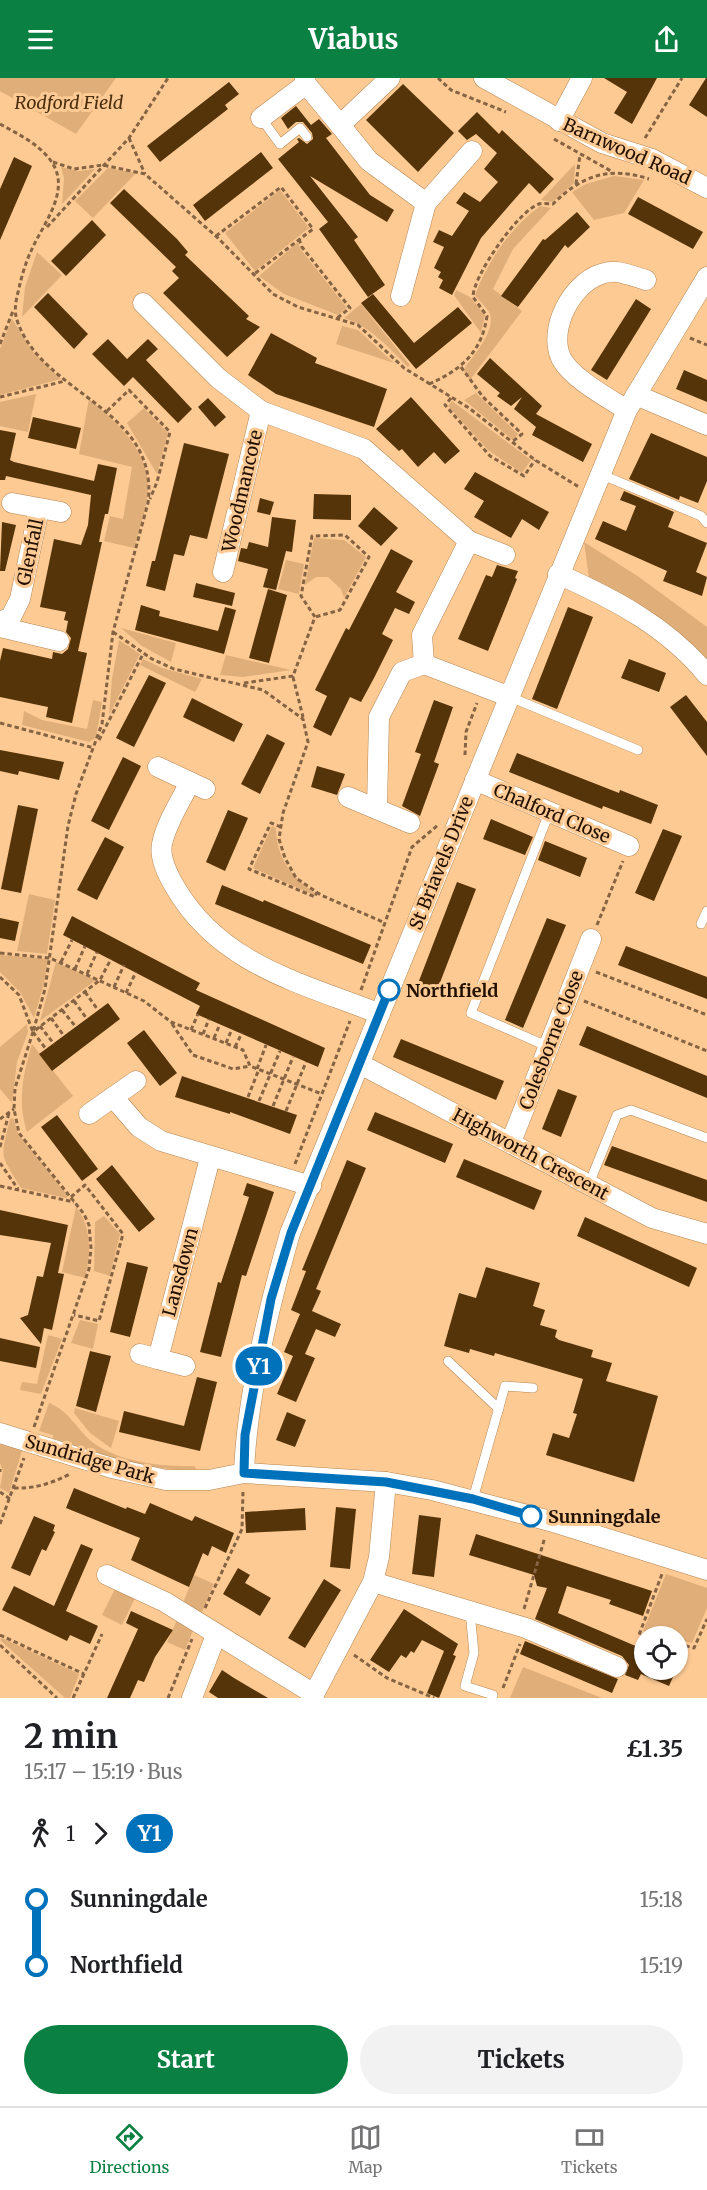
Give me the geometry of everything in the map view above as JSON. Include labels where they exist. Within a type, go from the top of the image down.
[{"type":"street","points":[[340,125],[390,78]]},
{"type":"street","name":"Barnwood Road","points":[[484,78],[552,127],[635,154],[672,169],[707,188]]},
{"type":"street","points":[[552,127],[582,78]]},
{"type":"street","points":[[261,118],[305,81],[369,161],[426,203]]},
{"type":"street","points":[[401,296],[426,203],[472,151]]},
{"type":"street","points":[[646,280],[619,271],[600,274],[581,286],[564,310],[555,339],[562,360],[584,382],[632,402],[707,425]]},
{"type":"street","name":"St Briavels Drive","points":[[244,1473],[245,1435],[271,1299],[291,1233],[510,697],[590,494],[632,402],[707,277]]},
{"type":"street","name":"Woodmancote","points":[[143,303],[218,378],[261,411],[364,449],[469,542],[505,555]]},
{"type":"street","name":"Woodmancote","points":[[223,572],[261,411]]},
{"type":"street","name":"Glenfall","points":[[12,503],[61,512]]},
{"type":"street","name":"Glenfall","points":[[0,624],[11,617],[20,599],[39,509]]},
{"type":"street","points":[[423,664],[422,635],[469,542]]},
{"type":"street","points":[[558,574],[603,594],[656,626],[707,675]]},
{"type":"street","name":"Glenfall","points":[[0,624],[59,641]]},
{"type":"street","points":[[377,808],[379,717],[402,672],[423,664],[510,697]]},
{"type":"street","points":[[158,767],[197,785],[161,845],[166,871],[201,924],[241,957],[289,979],[380,1014]]},
{"type":"street","name":"Chalford Close","points":[[475,780],[629,846]]},
{"type":"street","points":[[348,797],[410,823]]},
{"type":"street","name":"Colesborne Close","points":[[511,1142],[591,939]]},
{"type":"street","name":"Highworth Crescent","points":[[360,1064],[652,1218],[707,1233]]},
{"type":"street","points":[[89,1114],[136,1081]]},
{"type":"street","points":[[113,1096],[139,1127],[161,1141],[210,1158],[310,1186]]},
{"type":"street","name":"Lansdown","points":[[185,1366],[149,1357],[210,1158]]},
{"type":"street","name":"Sundridge Park","points":[[0,1433],[112,1468],[166,1480],[209,1480],[244,1473],[386,1482],[473,1499],[707,1570]]},
{"type":"street","points":[[106,1575],[165,1602],[313,1696],[373,1582],[379,1557],[386,1482]]},
{"type":"street","points":[[373,1582],[526,1628],[617,1667]]},
{"type":"street","points":[[192,1698],[216,1635]]},
{"type":"lane","points":[[261,118],[280,144],[300,128],[307,137]]},
{"type":"lane","points":[[600,474],[701,516],[707,523]]},
{"type":"lane","points":[[510,697],[638,750]]},
{"type":"lane","points":[[549,813],[471,1013],[549,1047]]},
{"type":"lane","points":[[702,924],[707,911]]},
{"type":"lane","points":[[589,1184],[617,1115],[631,1110],[707,1138]]},
{"type":"lane","points":[[448,1361],[499,1409]]},
{"type":"lane","points":[[473,1499],[505,1386],[533,1388]]},
{"type":"lane","points":[[470,1612],[474,1653],[465,1686],[493,1695]]},
{"type":"path","points":[[0,344],[14,309],[32,248],[43,232],[129,138],[168,78]]},
{"type":"path","points":[[438,78],[451,90],[510,114]]},
{"type":"path","points":[[635,154],[682,78]]},
{"type":"path","points":[[0,124],[34,144],[52,162],[57,177],[56,204],[43,232]]},
{"type":"path","points":[[552,127],[580,155],[612,171],[633,174],[654,181]]},
{"type":"path","points":[[129,138],[145,174],[216,236],[273,294],[298,307],[358,325],[404,368],[451,398],[535,460],[590,494]]},
{"type":"path","points":[[576,184],[580,155]]},
{"type":"path","points":[[52,162],[74,169],[103,165],[145,174]]},
{"type":"path","points":[[429,384],[461,367],[479,344],[487,316],[473,294],[490,258],[527,213],[539,204],[553,204],[576,184],[612,171]]},
{"type":"path","points":[[216,236],[281,187],[313,229],[253,275]]},
{"type":"path","points":[[299,239],[302,247],[350,308],[336,320]]},
{"type":"path","points":[[14,309],[18,324],[28,341],[65,381],[107,411],[124,429],[147,468],[150,484],[148,502],[113,632],[102,724],[76,794],[69,826],[45,989],[22,1061],[14,1109],[19,1133],[71,1197],[88,1226],[91,1248],[89,1269],[33,1430]]},
{"type":"path","points":[[461,367],[483,397],[522,434],[512,442]]},
{"type":"path","points":[[0,397],[65,381]]},
{"type":"path","points":[[107,411],[129,390],[170,432],[158,482],[148,502]]},
{"type":"path","points":[[451,398],[444,405],[490,456],[524,476],[535,460]]},
{"type":"path","points":[[345,535],[369,557],[340,610],[315,617],[301,596],[312,536],[345,535]]},
{"type":"path","points":[[315,617],[293,676],[308,742],[299,761],[279,839],[285,858],[296,878],[318,892],[384,922]]},
{"type":"path","points":[[113,632],[143,654],[174,669],[200,677],[242,683],[263,690],[303,719]]},
{"type":"path","points":[[94,748],[143,654]]},
{"type":"path","points":[[242,683],[293,676]]},
{"type":"path","points":[[465,757],[466,732],[483,688]]},
{"type":"path","points":[[0,723],[94,748]]},
{"type":"path","points":[[289,1179],[356,1005],[412,847],[438,825],[442,815]]},
{"type":"path","points":[[281,827],[271,823],[249,869],[315,897],[318,892]]},
{"type":"path","points":[[591,939],[629,846]]},
{"type":"path","points":[[61,963],[72,940]]},
{"type":"path","points":[[75,969],[85,946]]},
{"type":"path","points":[[87,974],[98,952]]},
{"type":"path","points":[[0,953],[50,958],[87,974],[144,1001],[171,1022],[243,1050],[250,1066]]},
{"type":"path","points":[[33,1032],[100,980],[111,959]]},
{"type":"path","points":[[114,987],[124,965]]},
{"type":"path","points":[[580,966],[707,1015]]},
{"type":"path","points":[[126,993],[136,972]]},
{"type":"path","points":[[0,977],[19,995],[33,1032],[46,1050]]},
{"type":"path","points":[[85,992],[98,1010]]},
{"type":"path","points":[[569,995],[707,1051]]},
{"type":"path","points":[[73,1000],[87,1019]]},
{"type":"path","points":[[62,1009],[76,1027]]},
{"type":"path","points":[[191,1030],[198,1014]]},
{"type":"path","points":[[51,1018],[64,1036]]},
{"type":"path","points":[[203,1035],[209,1019]]},
{"type":"path","points":[[171,1022],[193,1055],[233,1069],[250,1066],[322,1094]]},
{"type":"path","points":[[214,1039],[220,1024]]},
{"type":"path","points":[[40,1026],[54,1044]]},
{"type":"path","points":[[226,1043],[232,1029]]},
{"type":"path","points":[[236,1047],[242,1033]]},
{"type":"path","points":[[248,1097],[266,1045]]},
{"type":"path","points":[[259,1101],[280,1051]]},
{"type":"path","points":[[273,1106],[293,1057]]},
{"type":"path","points":[[286,1111],[306,1062]]},
{"type":"path","points":[[0,1119],[14,1109]]},
{"type":"path","points":[[0,1147],[9,1113]]},
{"type":"path","points":[[0,1164],[19,1189]]},
{"type":"path","points":[[71,1197],[85,1185],[123,1234],[99,1321],[74,1315]]},
{"type":"path","points":[[0,1186],[75,1203]]},
{"type":"path","points":[[0,1524],[26,1452]]},
{"type":"path","points":[[0,1492],[10,1499]]},
{"type":"path","points":[[168,1698],[198,1623],[242,1529],[243,1492],[232,1493]]},
{"type":"path","points":[[642,1626],[668,1558]]},
{"type":"path","points":[[688,1646],[694,1648],[707,1619]]},
{"type":"path","points":[[73,1698],[102,1634]]},
{"type":"path","points":[[0,1635],[84,1674]]},
{"type":"path","points":[[0,1645],[57,1698]]},
{"type":"path","points":[[340,1645],[387,1678],[434,1698]]},
{"type":"green space","name":"Rodford Field","points":[[0,78],[116,78],[76,134],[0,91]]},
{"type":"green space","points":[[575,164],[574,183],[553,202],[541,200]]},
{"type":"green space","points":[[61,167],[79,171],[95,169],[62,204],[64,178]]},
{"type":"green space","points":[[108,168],[136,173],[93,218],[75,201]]},
{"type":"green space","points":[[614,176],[644,180],[624,213],[594,220],[572,192],[586,184]]},
{"type":"green space","points":[[280,190],[309,228],[255,271],[225,233]]},
{"type":"green space","points":[[540,206],[551,208],[513,249],[493,289],[522,311],[470,380],[464,371],[487,335],[491,321],[489,311],[475,295],[486,270],[501,246],[519,224]]},
{"type":"green space","points":[[298,242],[302,251],[347,308],[338,315],[284,294],[259,276]]},
{"type":"green space","points":[[37,252],[62,275],[22,317],[25,287]]},
{"type":"green space","points":[[456,290],[470,297],[485,315],[481,333],[454,295]]},
{"type":"green space","points":[[361,304],[410,365],[408,367],[371,332],[344,318]]},
{"type":"green space","points":[[12,319],[33,352],[61,379],[0,395],[0,349]]},
{"type":"green space","points":[[342,326],[358,330],[394,363],[336,344]]},
{"type":"green space","points":[[476,393],[518,434],[513,440],[464,400]]},
{"type":"green space","points":[[36,394],[28,432],[0,426],[0,402]]},
{"type":"green space","points":[[89,399],[129,438],[143,462],[147,475],[147,496],[134,548],[104,541],[110,516],[123,519],[132,467],[79,454]]},
{"type":"green space","points":[[452,401],[531,460],[522,473],[488,450],[448,406]]},
{"type":"green space","points":[[144,408],[168,433],[157,474],[127,423]]},
{"type":"green space","points":[[314,538],[344,540],[366,557],[344,598],[341,589],[328,577],[316,577],[305,585]]},
{"type":"green space","points":[[584,542],[639,577],[707,627],[707,664],[589,578]]},
{"type":"green space","points":[[286,560],[304,564],[299,594],[278,589]]},
{"type":"green space","points":[[121,628],[176,643],[171,662],[142,646]]},
{"type":"green space","points":[[119,640],[140,654],[109,715],[112,679]]},
{"type":"green space","points":[[226,655],[291,670],[243,677],[220,675]]},
{"type":"green space","points":[[143,659],[162,668],[202,679],[195,692],[140,665]]},
{"type":"green space","points":[[93,700],[102,702],[96,738],[89,742],[22,725],[24,711],[42,720],[87,729]]},
{"type":"green space","points":[[272,826],[276,828],[279,848],[286,865],[306,887],[315,893],[314,895],[253,868]]},
{"type":"green space","points":[[29,894],[55,900],[47,954],[17,951]]},
{"type":"green space","points":[[0,955],[48,959],[44,984],[34,1018],[20,992],[0,972]]},
{"type":"green space","points":[[56,962],[96,980],[40,1021]]},
{"type":"green space","points":[[27,1024],[28,1032],[17,1062],[12,1103],[0,1089],[0,1047]]},
{"type":"green space","points":[[32,1044],[73,1096],[27,1132],[22,1110],[22,1088]]},
{"type":"green space","points":[[13,1118],[18,1133],[68,1196],[66,1198],[21,1188],[4,1155],[10,1119]]},
{"type":"green space","points":[[76,1207],[85,1223],[89,1241],[85,1278],[62,1272]]},
{"type":"green space","points":[[104,1216],[120,1234],[110,1276],[94,1271],[95,1222]]},
{"type":"green space","points":[[80,1320],[98,1324],[93,1349],[71,1343]]},
{"type":"green space","points":[[48,1335],[62,1339],[41,1394],[20,1390],[22,1382],[37,1384]]},
{"type":"green space","points":[[49,1403],[67,1415],[91,1441],[114,1454],[141,1462],[195,1466],[196,1469],[141,1465],[105,1456],[53,1438],[53,1435],[39,1431]]},
{"type":"green space","points":[[75,1408],[119,1421],[111,1448],[90,1433],[74,1413]]},
{"type":"green space","points":[[0,1442],[22,1451],[9,1493],[0,1488],[3,1471],[0,1463]]},
{"type":"green space","points":[[666,1574],[707,1588],[707,1608],[692,1643],[688,1642],[688,1626],[645,1626]]},
{"type":"green space","points":[[194,1575],[214,1584],[201,1615],[183,1603]]},
{"type":"green space","points":[[115,1589],[135,1598],[122,1625],[102,1615]]},
{"type":"green space","points":[[178,1618],[194,1628],[185,1650],[167,1642]]},
{"type":"green space","points":[[2,1638],[79,1674],[70,1698],[65,1698],[0,1640]]},
{"type":"green space","points":[[523,1667],[602,1698],[510,1698]]},
{"type":"building","points":[[604,78],[657,78],[632,124],[614,113],[627,92]]},
{"type":"building","points":[[707,78],[707,117],[689,105]]},
{"type":"building","points":[[229,82],[239,94],[225,105],[228,109],[160,162],[147,146]]},
{"type":"building","points":[[403,84],[454,133],[418,172],[366,120]]},
{"type":"building","points":[[296,106],[311,125],[319,119],[332,134],[326,138],[370,195],[394,210],[387,222],[310,176],[358,237],[354,240],[385,285],[368,297],[319,229],[328,222],[278,159],[299,142],[297,139],[307,144],[313,139],[312,133],[303,122],[296,122],[288,129],[281,118]]},
{"type":"building","points":[[477,112],[499,134],[502,130],[554,179],[540,194],[529,183],[507,208],[481,238],[452,295],[439,288],[443,280],[438,277],[441,272],[434,268],[444,247],[433,242],[439,230],[452,236],[469,211],[456,203],[464,192],[480,202],[498,182],[484,169],[497,153],[476,134],[467,140],[458,131]]},
{"type":"building","points":[[261,152],[273,168],[205,221],[193,205]]},
{"type":"building","points":[[14,157],[32,166],[0,240],[0,189]]},
{"type":"building","points":[[124,189],[177,239],[188,252],[185,255],[249,316],[246,319],[260,327],[227,357],[163,293],[179,278],[172,271],[176,267],[110,203]]},
{"type":"building","points":[[638,197],[703,232],[693,249],[628,214]]},
{"type":"building","points":[[577,212],[590,227],[568,248],[565,245],[518,307],[501,296],[543,239],[545,240]]},
{"type":"building","points":[[92,220],[106,235],[66,276],[51,261]]},
{"type":"building","points":[[48,293],[88,334],[74,349],[34,307]]},
{"type":"building","points":[[373,294],[414,343],[458,307],[472,323],[416,369],[361,303]]},
{"type":"building","points":[[636,299],[651,309],[607,380],[591,370]]},
{"type":"building","points":[[271,333],[317,358],[315,363],[387,389],[374,427],[276,394],[248,375]]},
{"type":"building","points":[[108,339],[127,359],[148,339],[158,349],[146,360],[192,409],[178,423],[133,377],[124,386],[92,354]]},
{"type":"building","points":[[490,358],[542,406],[536,414],[592,444],[583,462],[532,435],[536,427],[514,409],[522,397],[511,406],[497,396],[500,393],[477,374]]},
{"type":"building","points":[[684,370],[707,380],[707,402],[676,389]]},
{"type":"building","points":[[411,397],[460,451],[445,464],[434,452],[418,467],[402,449],[399,451],[376,429]]},
{"type":"building","points":[[208,398],[226,417],[215,427],[198,407]]},
{"type":"building","points":[[33,417],[81,428],[76,449],[28,438]]},
{"type":"building","points":[[0,430],[16,433],[10,460],[14,462],[94,481],[98,464],[117,468],[108,514],[105,514],[102,527],[99,542],[102,542],[78,651],[87,653],[72,723],[46,717],[48,707],[0,697],[0,661],[3,648],[52,659],[53,652],[62,654],[68,649],[71,638],[66,632],[68,621],[64,620],[66,612],[40,607],[54,539],[81,545],[88,525],[91,495],[6,476],[5,480],[0,480]]},
{"type":"building","points":[[651,433],[707,457],[707,481],[698,503],[680,496],[679,500],[629,479]]},
{"type":"building","points":[[184,443],[229,454],[207,539],[190,535],[184,556],[174,554],[165,591],[146,586],[152,561],[155,561]]},
{"type":"building","points":[[475,472],[549,512],[539,530],[522,519],[511,538],[474,517],[484,501],[464,489]]},
{"type":"building","points":[[624,491],[674,512],[668,527],[707,543],[696,572],[707,577],[702,596],[663,581],[667,571],[595,539],[603,521],[626,531],[636,506],[620,500]]},
{"type":"building","points":[[314,494],[351,495],[351,520],[313,519]]},
{"type":"building","points":[[260,498],[274,502],[270,515],[257,512]]},
{"type":"building","points":[[374,507],[398,528],[381,546],[358,526]]},
{"type":"building","points":[[272,517],[296,520],[292,552],[286,551],[276,590],[263,587],[268,569],[238,561],[241,548],[247,549],[249,542],[268,547]]},
{"type":"building","points":[[2,522],[16,525],[5,571],[0,571]]},
{"type":"building","points":[[391,549],[413,561],[396,592],[415,602],[409,614],[395,608],[382,634],[393,640],[374,678],[361,702],[350,697],[331,736],[313,727],[327,696],[315,690],[346,628],[349,630]]},
{"type":"building","points":[[497,565],[518,571],[515,578],[517,579],[488,651],[458,639],[486,575],[492,577]]},
{"type":"building","points":[[196,583],[235,593],[232,606],[193,597]]},
{"type":"building","points":[[268,589],[287,595],[269,663],[249,658]]},
{"type":"building","points":[[141,605],[160,611],[159,616],[218,631],[225,607],[236,610],[224,654],[135,630]]},
{"type":"building","points":[[568,607],[593,617],[557,709],[532,699]]},
{"type":"building","points":[[629,659],[666,673],[659,692],[621,678]]},
{"type":"building","points":[[149,675],[166,683],[134,747],[116,738]]},
{"type":"building","points":[[686,695],[707,722],[707,756],[670,707]]},
{"type":"building","points":[[192,698],[243,724],[234,742],[183,717]]},
{"type":"building","points":[[434,700],[453,707],[434,762],[439,764],[420,816],[402,806],[421,754],[415,752]]},
{"type":"building","points":[[267,734],[285,743],[260,794],[241,784]]},
{"type":"building","points":[[0,750],[64,762],[59,780],[19,771],[18,775],[0,771]]},
{"type":"building","points":[[517,753],[619,793],[620,790],[658,805],[651,824],[603,806],[602,809],[509,772]]},
{"type":"building","points":[[123,757],[141,766],[109,830],[91,821]]},
{"type":"building","points":[[317,766],[345,774],[337,795],[311,787]]},
{"type":"building","points":[[18,805],[38,809],[21,893],[1,889]]},
{"type":"building","points":[[228,810],[248,818],[225,871],[206,862]]},
{"type":"building","points":[[491,819],[533,837],[525,855],[483,839]]},
{"type":"building","points":[[663,829],[682,836],[654,901],[635,893]]},
{"type":"building","points":[[105,837],[124,847],[97,900],[77,890]]},
{"type":"building","points":[[545,841],[587,858],[580,877],[538,860]]},
{"type":"building","points":[[457,882],[476,889],[436,993],[417,986]]},
{"type":"building","points":[[222,885],[371,945],[363,964],[215,904]]},
{"type":"building","points":[[72,916],[200,983],[196,990],[325,1048],[318,1067],[196,1014],[200,1006],[63,935]]},
{"type":"building","points":[[0,918],[19,922],[15,941],[0,938]]},
{"type":"building","points":[[547,918],[566,925],[523,1028],[505,1020]]},
{"type":"building","points":[[626,946],[707,977],[707,999],[618,965]]},
{"type":"building","points":[[108,1003],[120,1019],[52,1071],[39,1054]]},
{"type":"building","points":[[587,1026],[707,1076],[707,1098],[579,1045]]},
{"type":"building","points":[[144,1030],[177,1073],[160,1086],[127,1043]]},
{"type":"building","points":[[401,1039],[504,1081],[496,1100],[393,1057]]},
{"type":"building","points":[[182,1076],[297,1115],[290,1134],[230,1112],[230,1114],[175,1097]]},
{"type":"building","points":[[558,1089],[577,1096],[561,1137],[542,1129]]},
{"type":"building","points":[[375,1112],[453,1144],[445,1163],[367,1130]]},
{"type":"building","points":[[57,1115],[98,1169],[82,1181],[41,1127]]},
{"type":"building","points":[[612,1146],[707,1180],[707,1202],[604,1165]]},
{"type":"building","points":[[464,1159],[542,1191],[534,1210],[456,1177]]},
{"type":"building","points":[[347,1160],[366,1168],[316,1289],[321,1291],[312,1311],[341,1324],[335,1337],[316,1329],[305,1354],[315,1358],[296,1402],[277,1394],[293,1356],[284,1352],[300,1314],[291,1310],[306,1271],[302,1270]]},
{"type":"building","points":[[112,1165],[155,1219],[139,1232],[96,1179]]},
{"type":"building","points":[[247,1183],[274,1192],[246,1276],[242,1275],[221,1357],[200,1352],[218,1282],[221,1283],[249,1197],[243,1195]]},
{"type":"building","points":[[0,1210],[68,1225],[58,1273],[64,1274],[52,1330],[44,1328],[41,1344],[20,1318],[28,1315],[37,1276],[43,1277],[51,1243],[0,1235]]},
{"type":"building","points":[[585,1217],[697,1268],[689,1287],[577,1236]]},
{"type":"building","points":[[127,1262],[148,1267],[130,1337],[110,1332]]},
{"type":"building","points":[[486,1267],[540,1283],[533,1306],[545,1310],[540,1325],[557,1330],[555,1337],[559,1340],[593,1350],[591,1357],[612,1363],[606,1381],[658,1396],[634,1482],[546,1455],[553,1433],[569,1438],[577,1414],[573,1413],[583,1379],[495,1353],[494,1356],[470,1349],[469,1353],[444,1346],[459,1293],[476,1298]]},
{"type":"building","points":[[0,1338],[40,1347],[36,1368],[0,1361]]},
{"type":"building","points":[[90,1351],[111,1356],[96,1412],[76,1406]]},
{"type":"building","points":[[197,1377],[217,1382],[200,1451],[119,1432],[124,1411],[184,1426]]},
{"type":"building","points":[[287,1412],[306,1420],[295,1447],[276,1440]]},
{"type":"building","points":[[74,1488],[126,1509],[127,1507],[145,1514],[150,1503],[192,1521],[195,1516],[234,1533],[226,1553],[212,1546],[208,1556],[203,1553],[189,1587],[131,1560],[140,1538],[66,1508]]},
{"type":"building","points":[[336,1507],[356,1509],[350,1569],[330,1567]]},
{"type":"building","points":[[305,1508],[306,1530],[246,1533],[245,1512]]},
{"type":"building","points":[[419,1515],[441,1518],[434,1577],[412,1574]]},
{"type":"building","points":[[34,1516],[55,1525],[53,1531],[55,1532],[46,1551],[42,1549],[30,1576],[11,1568]]},
{"type":"building","points":[[476,1534],[652,1591],[643,1616],[609,1604],[611,1600],[567,1586],[558,1613],[634,1645],[634,1678],[625,1675],[629,1665],[622,1656],[535,1619],[547,1588],[537,1586],[534,1575],[469,1555]]},
{"type":"building","points":[[81,1544],[93,1549],[66,1611],[98,1626],[90,1644],[70,1635],[67,1641],[2,1610],[14,1586],[54,1606]]},
{"type":"building","points":[[238,1568],[250,1575],[245,1583],[271,1598],[260,1616],[223,1594]]},
{"type":"building","points":[[324,1579],[341,1590],[305,1648],[288,1638]]},
{"type":"building","points":[[404,1609],[458,1644],[453,1655],[456,1656],[439,1698],[427,1693],[444,1651],[422,1640],[414,1653],[411,1651],[406,1658],[401,1655],[389,1672],[370,1660]]},
{"type":"building","points":[[131,1611],[173,1630],[155,1657],[144,1682],[138,1680],[130,1698],[107,1698],[138,1629],[126,1623]]},
{"type":"building","points":[[525,1641],[618,1679],[612,1693],[520,1654]]},
{"type":"building","points":[[222,1670],[268,1698],[218,1698],[209,1692]]},
{"type":"building","points":[[655,1680],[672,1680],[669,1686]]},
{"type":"bus line","name":"Y1","points":[[389,990],[291,1233],[271,1299],[245,1435],[244,1473],[386,1482],[473,1499],[531,1516]]},
{"type":"place","name":"Northfield","points":[[389,990]]},
{"type":"place","name":"Sunningdale","points":[[531,1516]]}]
